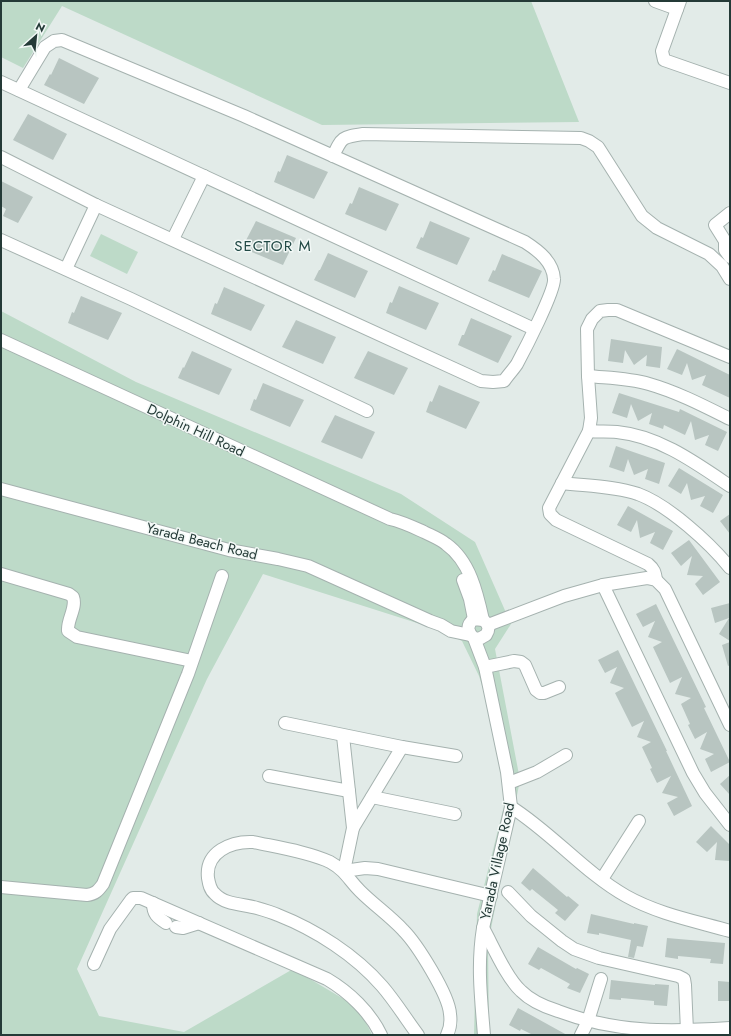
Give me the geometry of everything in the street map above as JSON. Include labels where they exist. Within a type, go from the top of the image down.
[{"type":"street","points":[[655,1],[679,5],[662,51],[664,60],[730,83]]},
{"type":"street","points":[[1,157],[96,205],[481,381],[504,381],[516,365],[550,295],[555,280],[550,265],[539,251],[525,242],[244,116],[62,40],[54,41],[45,47],[20,90]]},
{"type":"street","points":[[1,82],[534,329]]},
{"type":"street","points":[[333,156],[340,141],[347,136],[363,134],[581,138],[598,147],[642,216],[647,221],[657,228],[708,254],[722,266],[730,279]]},
{"type":"street","points":[[173,239],[204,176]]},
{"type":"street","points":[[66,269],[96,205]]},
{"type":"street","points":[[714,259],[727,253],[725,241],[715,225],[730,213]]},
{"type":"street","points":[[1,240],[368,411]]},
{"type":"street","points":[[730,357],[617,310],[600,311],[592,319],[587,329],[591,418],[589,432],[549,508],[550,514],[556,520],[653,567],[656,580],[665,589],[730,725]]},
{"type":"street","name":"Dolphin Hill Road","points":[[1,340],[390,519],[401,529],[438,547],[450,557],[466,585],[477,628]]},
{"type":"street","points":[[588,376],[629,380],[648,384],[693,400],[730,419]]},
{"type":"street","points":[[589,432],[618,432],[650,440],[666,446],[730,486]]},
{"type":"street","points":[[562,483],[638,494],[659,505],[697,533],[730,568]]},
{"type":"street","name":"Yarada Beach Road","points":[[1,489],[229,550],[308,566],[398,607],[442,625],[451,631],[477,628]]},
{"type":"street","points":[[1,574],[69,594],[73,597],[75,601],[68,624],[68,631],[77,637],[192,661]]},
{"type":"street","points":[[1,887],[87,895],[92,895],[99,889],[106,879],[188,674],[222,576]]},
{"type":"street","points":[[477,628],[564,596],[603,585],[640,578],[656,580]]},
{"type":"street","points":[[603,585],[693,773],[705,793],[730,825]]},
{"type":"street","name":"Yarada Village Road","points":[[477,628],[509,783],[511,807],[483,928],[480,948],[479,968],[484,1035]]},
{"type":"street","points":[[485,666],[514,660],[525,666],[536,690],[540,693],[544,693],[559,687]]},
{"type":"street","points":[[285,723],[344,736],[456,756]]},
{"type":"street","points":[[344,736],[354,828]]},
{"type":"street","points":[[344,871],[354,828],[402,747]]},
{"type":"street","points":[[509,783],[537,772],[566,755]]},
{"type":"street","points":[[269,776],[349,791]]},
{"type":"street","points":[[372,797],[455,814]]},
{"type":"street","points":[[511,807],[533,822],[625,896],[644,906],[658,911],[730,931]]},
{"type":"street","points":[[602,879],[639,821]]},
{"type":"street","points":[[418,1035],[382,986],[346,953],[308,929],[278,915],[219,898],[213,893],[209,885],[208,875],[211,861],[217,852],[226,846],[245,841],[253,842],[310,855],[329,862],[344,871],[359,891],[402,929],[415,945],[443,991],[448,1005],[450,1014],[450,1028],[447,1035]]},
{"type":"street","points":[[344,871],[366,868],[378,869],[491,896]]},
{"type":"street","points":[[508,892],[531,916],[574,949],[599,958],[678,976],[684,979],[687,1031]]},
{"type":"street","points":[[94,964],[110,929],[131,900],[137,897],[335,983],[361,1006],[381,1035]]},
{"type":"street","points":[[153,903],[154,913],[156,916],[171,925],[183,928],[199,923]]},
{"type":"street","points":[[483,928],[510,978],[521,991],[544,1006],[588,1021],[612,1027],[687,1031],[730,1028]]},
{"type":"street","points":[[581,1035],[588,1021],[601,979]]},
{"type":"green space","points":[[1,1],[531,1],[579,122],[322,125],[62,6],[23,68],[1,57]]},
{"type":"green space","points":[[101,234],[138,252],[127,274],[90,256]]},
{"type":"green space","points":[[1,311],[136,382],[401,494],[475,542],[511,624],[495,649],[520,780],[488,944],[489,1035],[474,1035],[477,914],[504,806],[502,749],[479,676],[462,641],[439,630],[263,574],[207,679],[77,969],[99,1016],[184,1032],[293,969],[359,1008],[372,1035],[1,1035]]},
{"type":"building","points":[[59,58],[99,78],[84,104],[44,85],[50,74],[51,75]]},
{"type":"building","points":[[28,114],[67,134],[53,160],[13,140]]},
{"type":"building","points":[[287,155],[328,172],[314,199],[274,182]]},
{"type":"building","points":[[1,181],[33,197],[18,223],[3,216],[6,209],[1,206]]},
{"type":"building","points":[[359,187],[399,204],[386,231],[345,214],[350,203],[352,204]]},
{"type":"building","points":[[256,221],[296,238],[283,265],[242,248]]},
{"type":"building","points":[[430,221],[470,238],[457,265],[416,248],[421,237],[423,238]]},
{"type":"building","points":[[328,253],[368,271],[355,298],[314,280]]},
{"type":"building","points":[[502,254],[542,271],[529,298],[488,281],[493,270],[495,271]]},
{"type":"building","points":[[399,286],[439,303],[426,330],[386,313]]},
{"type":"building","points":[[224,287],[265,305],[251,331],[211,314]]},
{"type":"building","points":[[81,296],[122,313],[108,340],[68,323]]},
{"type":"building","points":[[471,318],[512,336],[498,363],[458,345]]},
{"type":"building","points":[[296,320],[336,337],[323,364],[282,347]]},
{"type":"building","points":[[611,339],[662,347],[660,368],[646,366],[647,355],[634,365],[625,350],[623,363],[608,361]]},
{"type":"building","points":[[677,349],[730,375],[730,398],[702,385],[706,375],[692,380],[687,363],[682,375],[667,369]]},
{"type":"building","points":[[192,351],[232,369],[219,395],[178,378]]},
{"type":"building","points":[[368,351],[408,368],[394,395],[354,378]]},
{"type":"building","points":[[263,383],[304,400],[290,427],[250,410]]},
{"type":"building","points":[[439,385],[480,402],[466,429],[426,412]]},
{"type":"building","points":[[619,393],[679,412],[680,409],[727,432],[718,451],[705,445],[709,435],[695,440],[691,421],[685,435],[664,425],[663,429],[649,424],[652,413],[638,421],[631,404],[627,418],[612,413]]},
{"type":"building","points":[[335,415],[375,432],[362,459],[321,442]]},
{"type":"building","points":[[616,446],[665,463],[659,484],[645,479],[648,469],[634,475],[628,459],[624,472],[609,467]]},
{"type":"building","points":[[679,468],[723,495],[713,513],[700,506],[705,496],[691,500],[687,483],[681,494],[668,486]]},
{"type":"building","points":[[628,506],[673,531],[663,550],[650,543],[655,532],[640,538],[637,520],[631,532],[617,525]]},
{"type":"building","points":[[730,514],[730,534],[720,521]]},
{"type":"building","points":[[689,540],[720,582],[703,595],[695,584],[703,576],[687,575],[692,556],[681,566],[671,553]]},
{"type":"building","points":[[730,603],[730,641],[719,634],[729,618],[715,623],[711,608]]},
{"type":"building","points":[[656,604],[706,707],[704,708],[730,762],[711,772],[705,759],[714,754],[700,749],[707,732],[695,739],[688,725],[690,724],[681,704],[691,698],[675,694],[682,677],[670,683],[653,647],[662,642],[648,637],[655,621],[643,627],[636,614]]},
{"type":"building","points":[[730,642],[730,665],[728,666],[722,645]]},
{"type":"building","points":[[618,650],[692,806],[674,816],[667,803],[678,797],[662,793],[671,776],[657,783],[642,747],[651,742],[637,737],[644,721],[632,727],[615,693],[624,688],[610,683],[617,667],[605,673],[598,660]]},
{"type":"building","points":[[730,775],[730,795],[720,784]]},
{"type":"building","points":[[711,826],[730,845],[730,861],[715,860],[717,842],[707,852],[696,842]]},
{"type":"building","points":[[533,868],[567,897],[568,896],[579,905],[565,921],[555,913],[558,910],[532,889],[530,891],[521,883]]},
{"type":"building","points":[[591,914],[648,926],[643,947],[637,946],[634,958],[628,957],[631,940],[599,933],[599,935],[587,933]]},
{"type":"building","points":[[667,938],[725,943],[723,964],[710,963],[711,959],[678,956],[678,959],[665,957]]},
{"type":"building","points":[[538,947],[576,969],[577,968],[589,974],[580,993],[567,988],[570,984],[541,968],[539,970],[528,964]]},
{"type":"building","points":[[611,980],[655,985],[669,985],[667,1006],[654,1005],[654,1001],[621,998],[621,1000],[609,999]]},
{"type":"building","points":[[718,981],[730,982],[730,1001],[718,1001]]},
{"type":"building","points":[[518,1008],[567,1035],[533,1035],[521,1029],[520,1031],[509,1025]]},
{"type":"district","name":"SECTOR M","points":[[273,246]]}]
